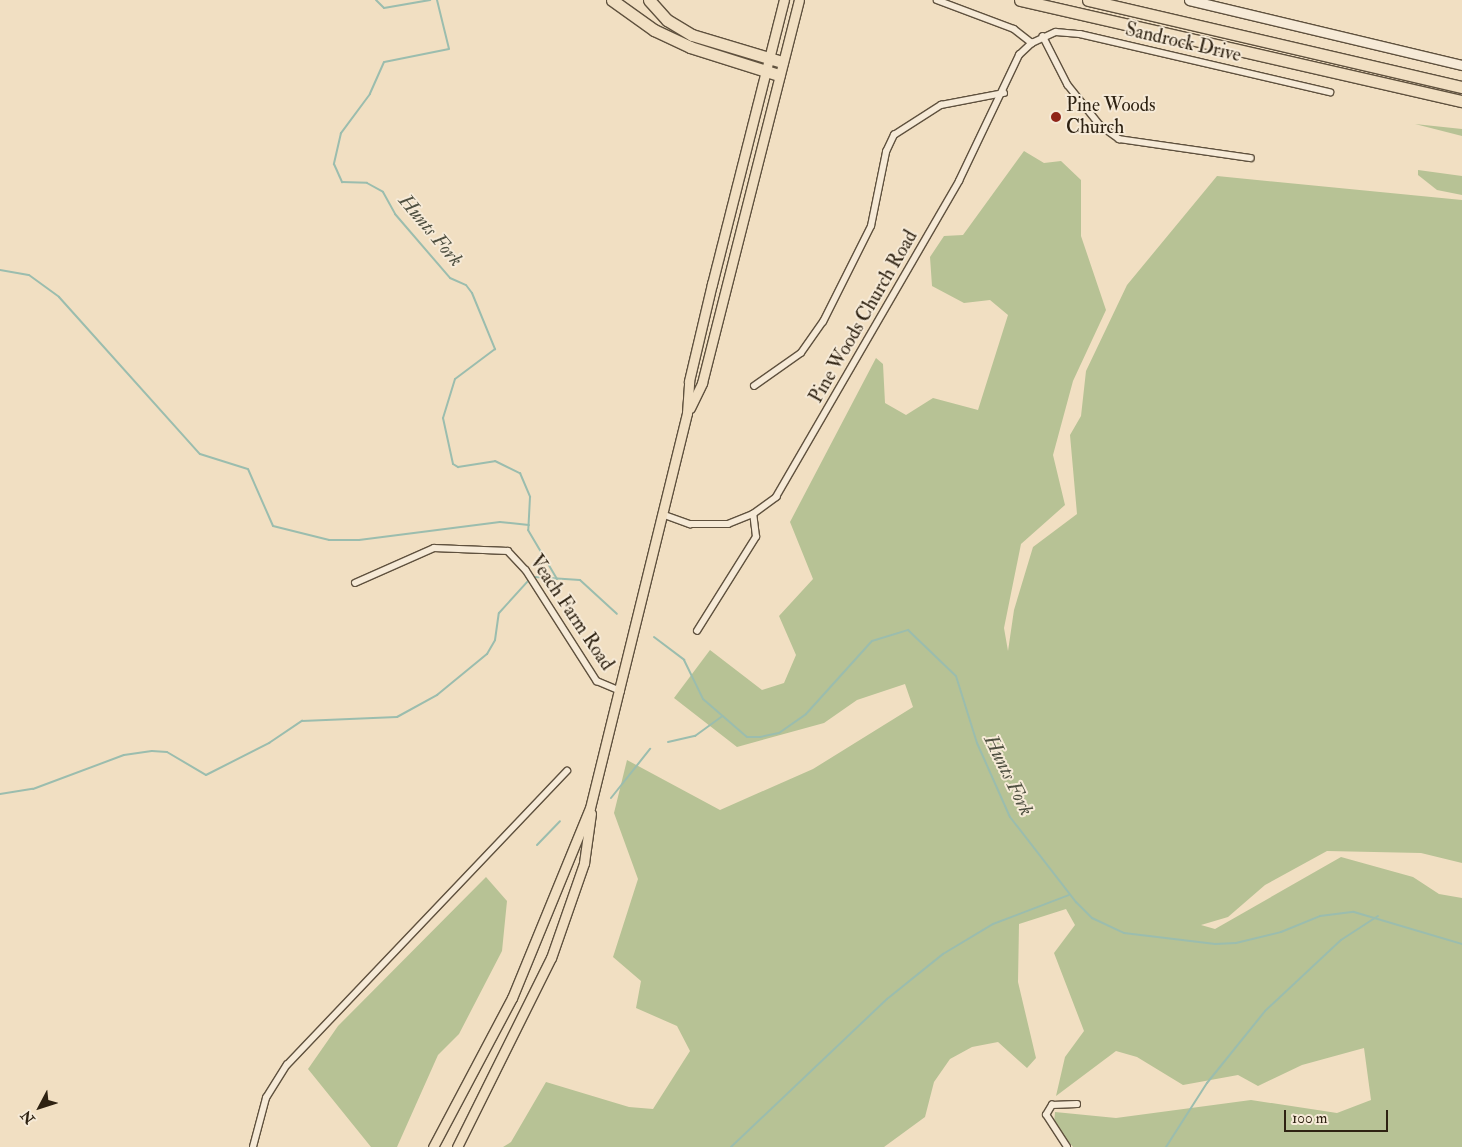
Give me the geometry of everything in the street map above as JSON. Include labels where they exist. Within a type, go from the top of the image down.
[{"type":"highway","points":[[612,0],[654,30],[690,47],[779,75]]},
{"type":"highway","points":[[649,0],[667,20],[692,35],[782,62]]},
{"type":"highway","points":[[1020,0],[1462,101]]},
{"type":"highway","points":[[1088,0],[1462,87]]},
{"type":"main road","points":[[433,1147],[512,998],[590,808],[621,691],[687,412],[689,381],[766,57],[784,0]]},
{"type":"main road","points":[[687,412],[702,383],[799,0]]},
{"type":"main road","points":[[457,1147],[552,958],[584,863],[590,808]]},
{"type":"street","points":[[937,0],[1014,28],[1032,42]]},
{"type":"street","points":[[1189,0],[1462,65]]},
{"type":"street","name":"Sandrock Drive","points":[[1032,42],[1056,32],[1080,34],[1330,92]]},
{"type":"street","points":[[1043,36],[1068,85],[1100,125],[1118,139],[1250,158]]},
{"type":"street","name":"Pine Woods Church Road","points":[[662,514],[710,526],[753,514],[776,498],[795,471],[958,183],[1004,92],[1019,55],[1032,42]]},
{"type":"street","points":[[754,386],[800,353],[823,322],[870,228],[886,152],[894,135],[940,105],[1004,92]]},
{"type":"street","points":[[696,631],[756,537],[753,514]]},
{"type":"street","name":"Veach Farm Road","points":[[354,583],[434,548],[508,551],[526,570],[597,681],[621,691]]},
{"type":"street","points":[[253,1147],[266,1098],[287,1065],[567,771]]},
{"type":"street","points":[[1067,1147],[1046,1116],[1052,1104],[1077,1104]]},
{"type":"green space","points":[[1415,124],[1462,129],[1462,136]]},
{"type":"green space","points":[[1024,151],[1044,163],[1061,161],[1081,180],[1081,236],[1106,310],[1073,381],[1053,455],[1065,505],[1021,544],[1004,628],[1008,651],[1014,610],[1033,547],[1077,514],[1070,435],[1081,416],[1086,371],[1127,285],[1217,176],[1462,200],[1462,863],[1421,853],[1327,851],[1265,885],[1228,917],[1201,925],[1215,929],[1341,857],[1413,877],[1439,894],[1462,898],[1462,1147],[1073,1147],[1054,1124],[1055,1112],[1116,1118],[1251,1100],[1337,1113],[1371,1100],[1364,1048],[1302,1065],[1258,1086],[1238,1075],[1183,1085],[1137,1057],[1116,1051],[1056,1096],[1065,1057],[1084,1031],[1054,953],[1075,925],[1066,909],[1019,924],[1018,982],[1036,1058],[1027,1068],[998,1042],[972,1047],[950,1059],[934,1082],[925,1117],[884,1147],[503,1147],[511,1142],[546,1082],[629,1107],[653,1109],[690,1051],[677,1026],[636,1008],[641,981],[613,957],[638,879],[614,813],[627,760],[720,810],[813,769],[913,707],[905,684],[857,700],[824,723],[737,747],[674,698],[710,650],[762,690],[784,683],[796,655],[779,616],[813,579],[790,522],[876,358],[883,364],[885,403],[906,415],[933,398],[978,410],[1008,315],[990,300],[964,303],[932,286],[930,257],[944,236],[963,235]]},
{"type":"green space","points":[[1418,170],[1462,176],[1462,195],[1437,190],[1418,175]]},
{"type":"green space","points":[[486,877],[507,901],[502,951],[459,1034],[438,1055],[397,1147],[371,1147],[308,1069],[338,1026]]},
{"type":"waterway","name":"Hunts Fork","points":[[376,0],[384,8],[430,0]]},
{"type":"waterway","name":"Hunts Fork","points":[[437,0],[449,49],[384,62],[370,94],[341,133],[334,164],[342,182],[367,183],[383,192],[395,214],[450,278],[466,285],[472,293],[495,349],[455,379],[443,418],[453,464],[458,467],[495,461],[520,473],[530,497],[528,530],[557,579]]},
{"type":"waterway","points":[[0,270],[29,275],[59,297],[200,454],[248,469],[273,526],[329,540],[359,540],[500,522],[529,525]]},
{"type":"waterway","name":"Hunts Fork","points":[[535,577],[580,580],[617,614]]},
{"type":"waterway","points":[[0,794],[33,789],[124,755],[152,751],[167,752],[206,775],[269,743],[302,721],[397,717],[437,695],[487,654],[495,640],[499,613],[528,581]]},
{"type":"waterway","name":"Hunts Fork","points":[[654,637],[684,660],[703,699],[747,737],[760,737],[779,733],[806,714],[872,641],[908,630],[956,676],[977,743],[1010,817],[1076,902],[1092,918],[1124,933],[1215,944],[1236,943],[1281,932],[1320,916],[1354,912],[1462,944]]},
{"type":"waterway","points":[[668,742],[695,736],[723,716]]},
{"type":"waterway","points":[[611,798],[650,749]]},
{"type":"waterway","points":[[537,845],[560,821]]},
{"type":"waterway","points":[[731,1147],[887,999],[943,954],[993,924],[1069,895]]},
{"type":"waterway","points":[[1166,1147],[1207,1083],[1265,1011],[1341,940],[1378,916]]},
{"type":"place","name":"Pine Woods Church","points":[[1056,117]]}]
